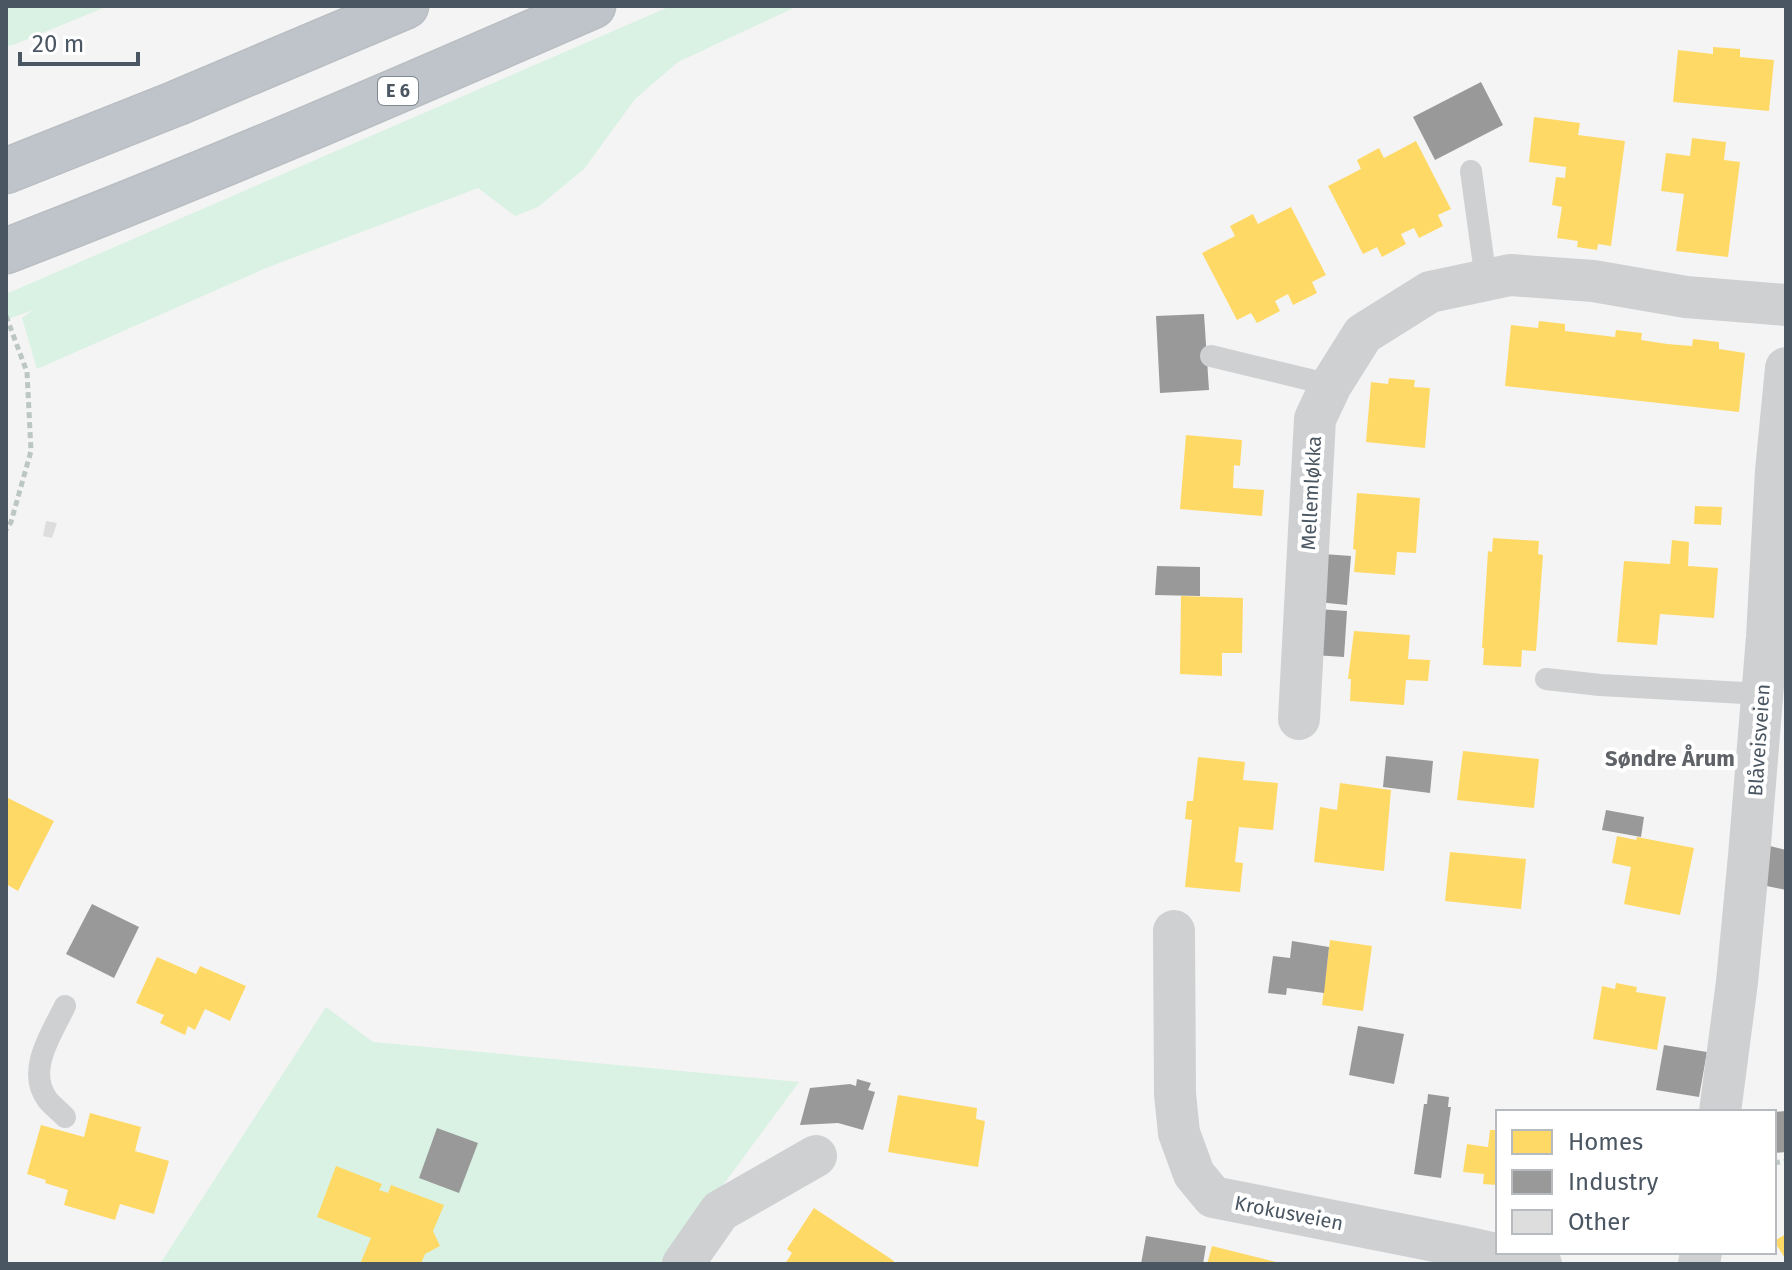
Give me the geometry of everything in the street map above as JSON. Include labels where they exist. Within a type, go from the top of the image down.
[{"type":"highway","points":[[6,171],[406,6]]},
{"type":"highway","name":"E 6","points":[[6,251],[305,130],[593,6]]},
{"type":"street","name":"Mellemløkka","points":[[1299,719],[1315,419],[1331,385],[1363,334],[1430,292],[1510,275],[1593,281],[1686,297],[1786,305]]},
{"type":"street","name":"Blåveisveien","points":[[1720,1110],[1737,982],[1762,694],[1776,637],[1776,471],[1786,368]]},
{"type":"street","name":"Krokusveien","points":[[1174,931],[1175,1094],[1179,1133],[1194,1174],[1213,1197],[1541,1264]]},
{"type":"street","points":[[683,1264],[720,1211],[816,1156]]},
{"type":"lane","points":[[1471,171],[1486,280]]},
{"type":"lane","points":[[1211,356],[1331,385]]},
{"type":"lane","points":[[1546,679],[1762,694]]},
{"type":"lane","points":[[65,1006],[44,1050],[38,1071],[47,1099],[65,1117]]},
{"type":"path","points":[[6,316],[27,372],[31,451],[6,530]]},
{"type":"green space","points":[[6,6],[108,6],[6,46]]},
{"type":"green space","points":[[671,6],[798,6],[678,62],[635,99],[584,169],[538,207],[515,216],[478,188],[266,268],[37,369],[22,318],[33,310],[6,320],[6,294]]},
{"type":"green space","points":[[326,1007],[373,1042],[799,1082],[665,1264],[160,1264]]},
{"type":"building: Homes","points":[[1713,47],[1740,49],[1740,57],[1774,60],[1769,111],[1673,102],[1678,50],[1713,54]]},
{"type":"building: Homes","points":[[1534,117],[1580,123],[1578,135],[1625,141],[1611,246],[1598,244],[1597,250],[1577,247],[1578,241],[1557,238],[1562,207],[1552,205],[1556,177],[1565,178],[1566,167],[1529,162]]},
{"type":"building: Homes","points":[[1692,138],[1726,142],[1724,160],[1740,162],[1728,257],[1676,251],[1684,194],[1661,191],[1666,153],[1690,156]]},
{"type":"building: Homes","points":[[1416,141],[1451,209],[1438,215],[1443,226],[1419,238],[1414,228],[1401,234],[1406,244],[1382,257],[1377,247],[1363,254],[1328,186],[1361,169],[1357,160],[1379,148],[1384,158]]},
{"type":"building: Homes","points":[[1291,207],[1326,275],[1312,282],[1317,293],[1293,305],[1288,294],[1275,301],[1280,311],[1257,323],[1251,313],[1237,320],[1202,253],[1235,236],[1230,226],[1253,214],[1258,224]]},
{"type":"building: Homes","points":[[1539,321],[1565,324],[1565,331],[1615,337],[1616,330],[1642,333],[1641,340],[1667,344],[1692,346],[1693,339],[1719,342],[1719,349],[1745,353],[1739,412],[1505,386],[1511,325],[1538,328]]},
{"type":"building: Homes","points":[[1389,378],[1415,380],[1414,387],[1430,388],[1425,448],[1366,442],[1371,382],[1388,384]]},
{"type":"building: Homes","points":[[1186,435],[1242,440],[1240,466],[1234,465],[1233,488],[1264,490],[1262,516],[1180,509]]},
{"type":"building: Homes","points":[[1357,493],[1420,498],[1416,553],[1397,552],[1395,575],[1354,572]]},
{"type":"building: Homes","points":[[1695,506],[1722,507],[1721,525],[1694,524]]},
{"type":"building: Homes","points":[[1493,538],[1539,541],[1538,554],[1543,555],[1536,651],[1522,650],[1521,667],[1483,665],[1488,551],[1492,552]]},
{"type":"building: Homes","points":[[1672,540],[1689,542],[1688,566],[1718,568],[1714,618],[1660,614],[1657,645],[1617,642],[1624,561],[1670,564]]},
{"type":"building: Homes","points":[[1181,596],[1243,598],[1242,653],[1222,653],[1222,676],[1180,674]]},
{"type":"building: Homes","points":[[1354,631],[1410,635],[1408,659],[1430,660],[1428,681],[1406,680],[1404,705],[1350,701],[1351,679],[1348,679]]},
{"type":"building: Homes","points":[[1463,751],[1539,759],[1534,808],[1457,800]]},
{"type":"building: Homes","points":[[1198,757],[1245,762],[1243,780],[1278,783],[1273,830],[1239,827],[1235,862],[1243,863],[1240,892],[1185,887],[1192,820],[1185,819],[1187,801],[1193,801]]},
{"type":"building: Homes","points":[[1340,783],[1391,790],[1384,871],[1314,862],[1320,807],[1337,810]]},
{"type":"building: Homes","points":[[6,797],[54,821],[18,891],[6,884]]},
{"type":"building: Homes","points":[[1617,836],[1694,848],[1680,915],[1624,904],[1631,867],[1612,863]]},
{"type":"building: Homes","points":[[1450,852],[1526,859],[1521,909],[1445,901]]},
{"type":"building: Homes","points":[[1330,940],[1372,946],[1363,1011],[1322,1005]]},
{"type":"building: Homes","points":[[157,957],[196,974],[200,966],[246,986],[230,1021],[205,1009],[195,1030],[188,1026],[185,1035],[160,1023],[164,1015],[136,1003]]},
{"type":"building: Homes","points":[[1616,983],[1637,987],[1636,992],[1666,997],[1657,1050],[1593,1039],[1602,986],[1615,989]]},
{"type":"building: Homes","points":[[898,1095],[977,1108],[976,1119],[985,1121],[978,1167],[888,1152]]},
{"type":"building: Homes","points":[[90,1113],[141,1127],[135,1151],[169,1161],[154,1214],[120,1204],[115,1220],[64,1205],[68,1190],[27,1174],[41,1125],[84,1137]]},
{"type":"building: Homes","points":[[1490,1130],[1496,1130],[1496,1185],[1483,1184],[1484,1174],[1463,1172],[1467,1144],[1488,1147]]},
{"type":"building: Homes","points":[[336,1166],[382,1184],[379,1190],[388,1193],[391,1185],[444,1205],[433,1231],[440,1246],[425,1254],[421,1264],[360,1264],[371,1238],[317,1217]]},
{"type":"building: Homes","points":[[814,1208],[894,1261],[892,1264],[785,1264],[792,1253],[787,1249]]},
{"type":"building: Homes","points":[[1786,1234],[1786,1260],[1776,1244],[1776,1240]]},
{"type":"building: Homes","points":[[1212,1246],[1280,1263],[1207,1264]]},
{"type":"building: Industry","points":[[1481,82],[1503,125],[1435,160],[1413,117]]},
{"type":"building: Industry","points":[[1204,314],[1209,390],[1160,393],[1156,316]]},
{"type":"building: Industry","points":[[1323,554],[1351,556],[1347,605],[1318,602]]},
{"type":"building: Industry","points":[[1157,566],[1200,567],[1200,596],[1155,595]]},
{"type":"building: Industry","points":[[1317,609],[1347,611],[1344,657],[1314,655]]},
{"type":"building: Industry","points":[[1386,756],[1433,761],[1430,793],[1383,787]]},
{"type":"building: Industry","points":[[1606,810],[1644,817],[1641,837],[1602,830]]},
{"type":"building: Industry","points":[[1770,846],[1786,850],[1786,890],[1762,885]]},
{"type":"building: Industry","points":[[92,904],[139,927],[114,978],[66,954]]},
{"type":"building: Industry","points":[[1292,941],[1329,947],[1324,993],[1287,988],[1286,995],[1268,993],[1273,956],[1290,958]]},
{"type":"building: Industry","points":[[1358,1026],[1404,1034],[1394,1084],[1349,1075]]},
{"type":"building: Industry","points":[[1664,1045],[1707,1052],[1699,1097],[1656,1090]]},
{"type":"building: Industry","points":[[857,1079],[871,1083],[868,1090],[875,1092],[863,1130],[838,1123],[800,1125],[810,1088],[856,1086]]},
{"type":"building: Industry","points":[[1428,1094],[1449,1097],[1448,1107],[1451,1107],[1441,1178],[1414,1174]]},
{"type":"building: Industry","points":[[1785,1111],[1786,1152],[1776,1153],[1776,1112]]},
{"type":"building: Industry","points":[[437,1128],[478,1143],[459,1193],[419,1178]]},
{"type":"building: Industry","points":[[1146,1236],[1206,1246],[1203,1264],[1141,1264]]},
{"type":"building: Other","points":[[46,521],[57,523],[52,538],[43,536]]},
{"type":"district","name":"Søndre Årum","points":[[1670,758]]}]
